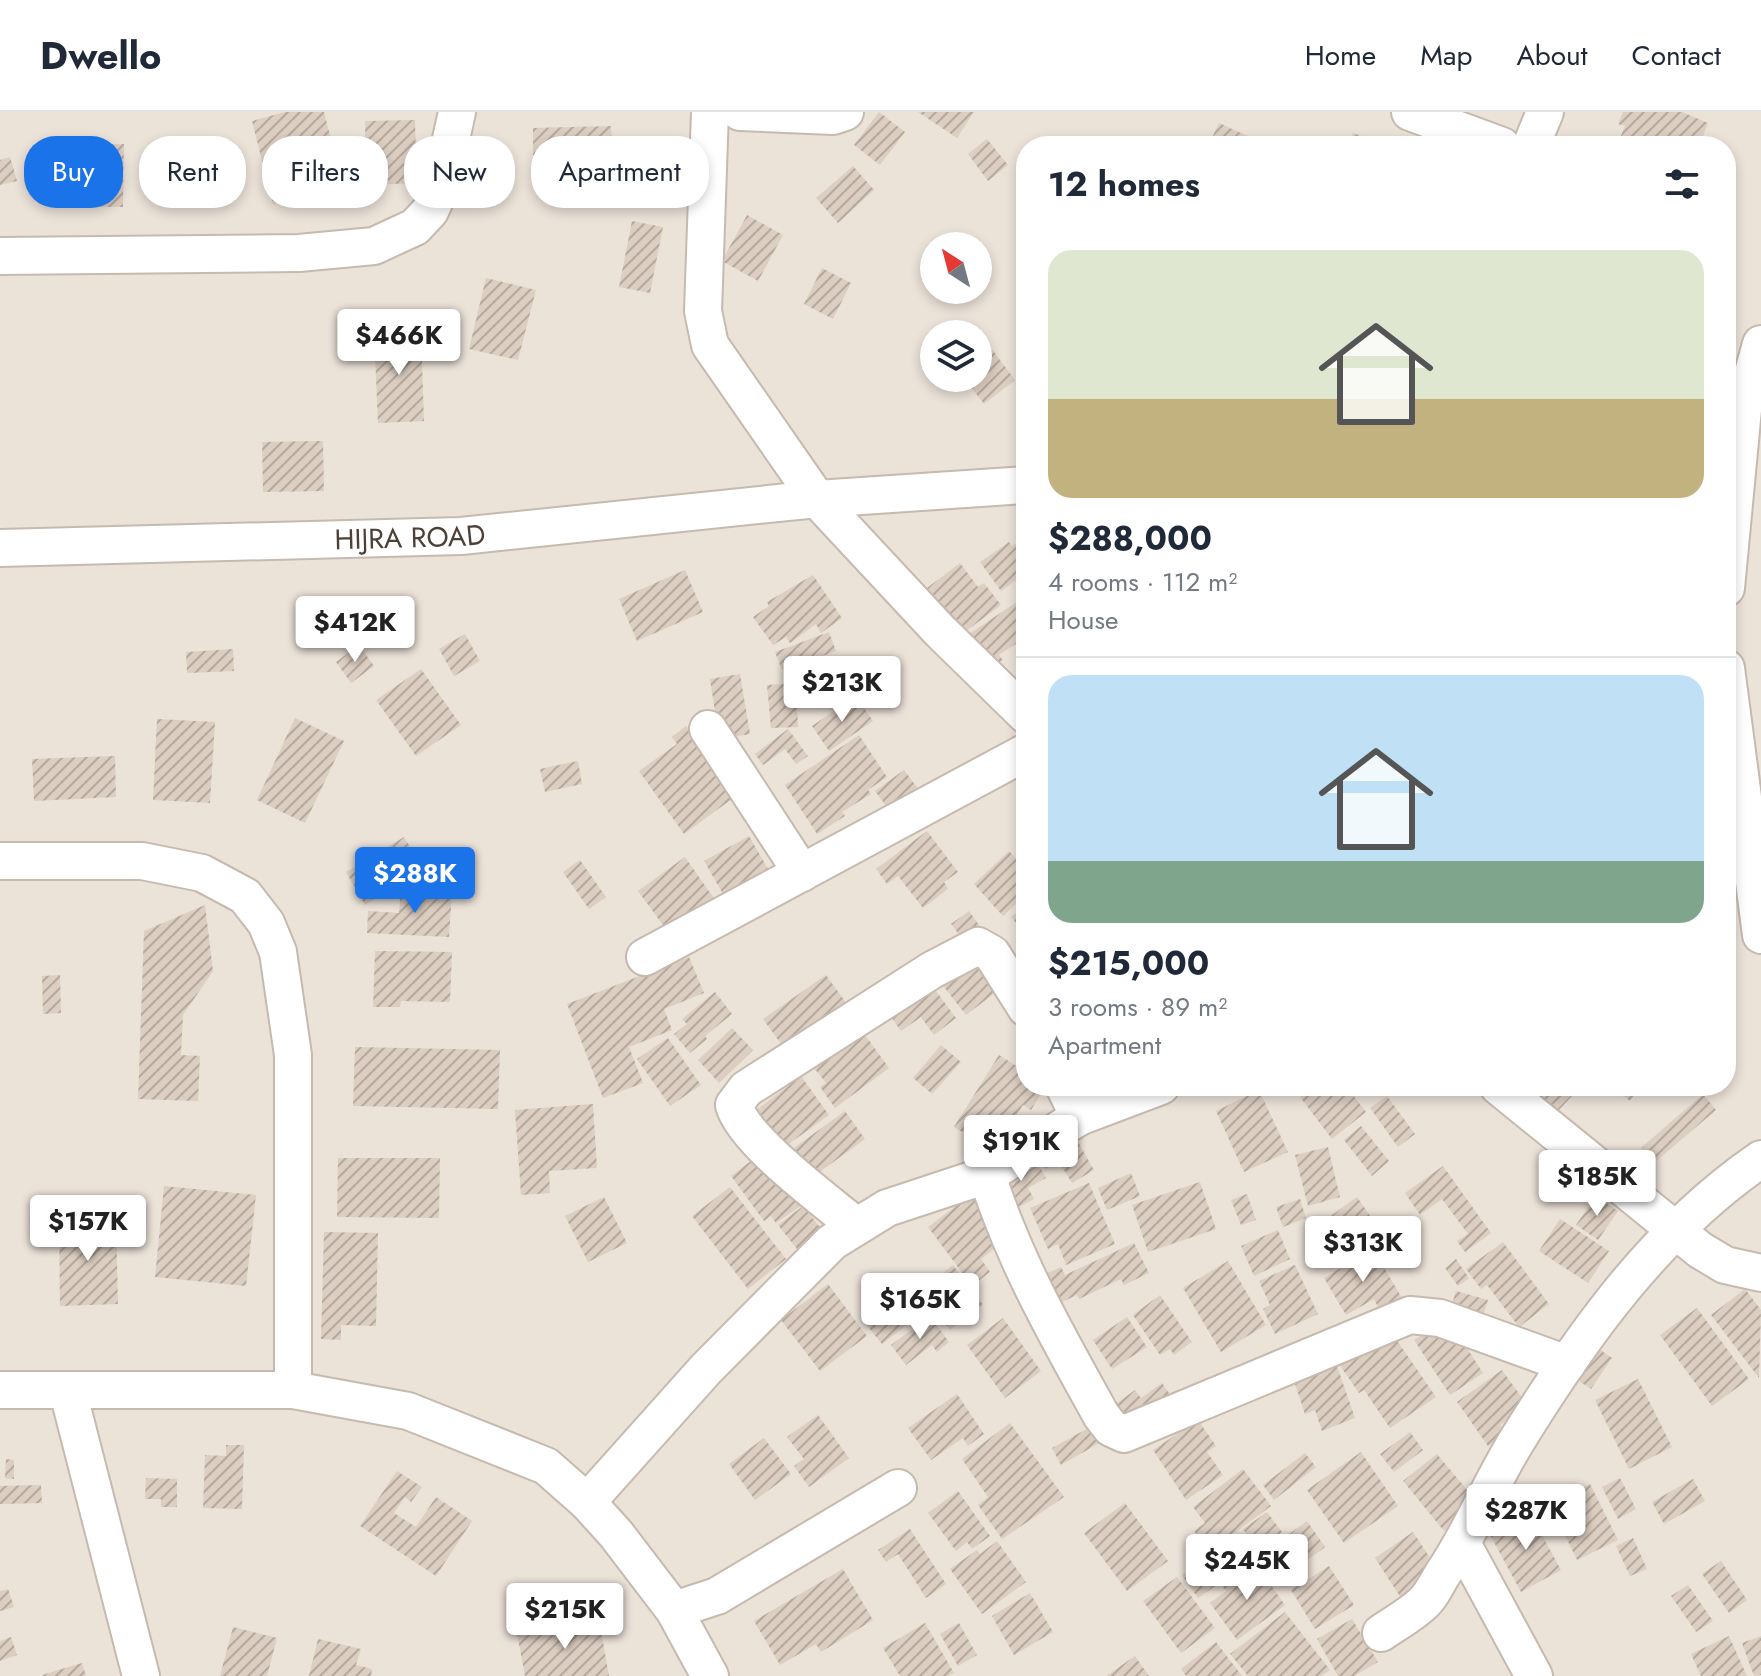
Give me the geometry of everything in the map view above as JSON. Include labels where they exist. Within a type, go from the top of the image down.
[{"type":"street","points":[[0,256],[299,253],[374,246],[415,227],[430,211],[440,189],[457,112]]},
{"type":"street","points":[[710,112],[703,311],[710,345],[752,411],[817,499],[940,631],[1016,705]]},
{"type":"street","points":[[740,112],[833,116],[845,112]]},
{"type":"street","points":[[1410,112],[1475,136]]},
{"type":"street","points":[[1535,136],[1545,112]]},
{"type":"street","points":[[1736,483],[1743,409],[1761,344]]},
{"type":"street","name":"HIJRA ROAD","points":[[0,548],[461,536],[817,499],[1016,486]]},
{"type":"street","points":[[1736,696],[1746,723],[1761,935]]},
{"type":"street","points":[[708,729],[802,873]]},
{"type":"street","points":[[645,957],[1016,757]]},
{"type":"street","points":[[0,861],[142,861],[202,873],[245,896],[266,923],[278,952],[293,1055],[293,1390]]},
{"type":"street","points":[[855,1225],[775,1157],[737,1119],[734,1105],[746,1089],[932,970],[978,946],[992,954],[1016,992]]},
{"type":"street","points":[[587,1502],[706,1369],[832,1242],[887,1208],[987,1175],[1071,1102],[1105,1096]]},
{"type":"street","points":[[1510,1096],[1673,1229],[1725,1265],[1761,1273]]},
{"type":"street","points":[[1381,1633],[1423,1604],[1463,1545],[1514,1445],[1567,1364],[1634,1274],[1673,1229],[1761,1159]]},
{"type":"street","points":[[987,1175],[1005,1232],[1037,1299],[1101,1415],[1111,1428],[1124,1434],[1410,1315],[1440,1318],[1567,1364]]},
{"type":"street","points":[[0,1390],[293,1390],[408,1411],[546,1466],[587,1502],[674,1610],[710,1676]]},
{"type":"street","points":[[68,1392],[141,1676]]},
{"type":"street","points":[[674,1610],[717,1596],[898,1488]]},
{"type":"street","points":[[1463,1545],[1534,1676]]},
{"type":"shaded area","points":[[0,112],[1761,112],[1761,1676],[0,1676]]},
{"type":"building","points":[[285,112],[324,112],[330,136],[262,136],[262,161],[252,121]]},
{"type":"building","points":[[879,112],[905,132],[880,165],[854,145]]},
{"type":"building","points":[[918,112],[974,112],[957,138]]},
{"type":"building","points":[[1623,112],[1682,112],[1708,123],[1703,136],[1621,136],[1625,126],[1618,124]]},
{"type":"building","points":[[415,120],[416,136],[404,136],[404,184],[388,184],[388,136],[365,136],[365,121]]},
{"type":"building","points":[[1219,123],[1248,136],[1213,136]]},
{"type":"building","points":[[611,126],[611,136],[533,136],[533,128]]},
{"type":"building","points":[[987,139],[1008,165],[988,181],[968,154]]},
{"type":"building","points":[[10,157],[17,181],[0,185],[0,160]]},
{"type":"building","points":[[853,166],[874,190],[838,223],[816,198]]},
{"type":"building","points":[[747,215],[783,235],[758,281],[722,261]]},
{"type":"building","points":[[632,221],[663,227],[650,293],[619,287]]},
{"type":"building","points":[[822,268],[851,283],[833,319],[804,304]]},
{"type":"building","points":[[486,278],[536,290],[518,360],[469,349]]},
{"type":"building","points":[[421,331],[424,421],[378,423],[374,333]]},
{"type":"building","points":[[992,349],[1015,380],[984,404],[975,392],[992,392]]},
{"type":"building","points":[[323,441],[324,491],[263,492],[262,442]]},
{"type":"building","points":[[1009,542],[1012,546],[1016,543],[1016,580],[1001,591],[980,562]]},
{"type":"building","points":[[960,563],[978,587],[984,583],[1001,605],[962,634],[927,588]]},
{"type":"building","points":[[685,570],[703,612],[637,641],[619,599]]},
{"type":"building","points":[[813,575],[842,618],[821,633],[816,624],[790,643],[786,637],[773,645],[753,617],[769,606],[767,602]]},
{"type":"building","points":[[1016,603],[1016,644],[999,655],[1003,660],[991,667],[969,634]]},
{"type":"building","points":[[829,632],[836,651],[782,670],[775,652]]},
{"type":"building","points":[[465,634],[480,661],[454,676],[439,649]]},
{"type":"building","points":[[359,645],[374,666],[351,683],[336,662]]},
{"type":"building","points":[[233,649],[234,671],[187,673],[186,652]]},
{"type":"building","points":[[421,669],[461,725],[416,756],[376,700]]},
{"type":"building","points":[[740,674],[750,734],[719,739],[710,679]]},
{"type":"building","points":[[796,683],[798,727],[771,728],[767,685]]},
{"type":"building","points":[[856,696],[873,721],[829,751],[812,726]]},
{"type":"building","points":[[295,718],[344,741],[305,823],[257,800]]},
{"type":"building","points":[[157,719],[215,722],[210,803],[153,800]]},
{"type":"building","points":[[686,726],[736,796],[684,834],[639,771],[677,744],[672,737]]},
{"type":"building","points":[[788,729],[808,756],[796,764],[785,749],[763,765],[755,754]]},
{"type":"building","points":[[859,735],[887,777],[868,790],[871,794],[842,812],[845,816],[817,834],[785,785]]},
{"type":"building","points":[[115,756],[116,797],[34,801],[32,759]]},
{"type":"building","points":[[578,761],[582,784],[545,792],[540,769]]},
{"type":"building","points":[[904,770],[925,798],[896,819],[875,791]]},
{"type":"building","points":[[927,831],[958,872],[944,882],[948,889],[923,908],[898,876],[887,884],[876,869]]},
{"type":"building","points":[[749,836],[771,874],[726,899],[704,861]]},
{"type":"building","points":[[404,837],[424,869],[365,905],[346,872]]},
{"type":"building","points":[[1009,851],[1016,859],[1016,904],[1003,916],[974,884]]},
{"type":"building","points":[[685,857],[720,907],[671,936],[638,891]]},
{"type":"building","points":[[580,860],[606,897],[589,909],[563,872]]},
{"type":"building","points":[[401,889],[452,892],[449,937],[367,933],[368,911],[399,913]]},
{"type":"building","points":[[205,905],[213,971],[183,1015],[181,1055],[200,1056],[198,1101],[138,1099],[144,931]]},
{"type":"building","points":[[969,911],[981,928],[964,941],[951,924]]},
{"type":"building","points":[[375,951],[452,952],[450,1002],[401,1001],[400,1007],[373,1007]]},
{"type":"building","points":[[967,955],[996,992],[966,1015],[937,978]]},
{"type":"building","points":[[689,957],[704,993],[664,1009],[672,1030],[629,1047],[643,1083],[603,1098],[567,1004]]},
{"type":"building","points":[[60,975],[61,1013],[43,1014],[42,976]]},
{"type":"building","points":[[826,975],[852,1011],[789,1055],[763,1019]]},
{"type":"building","points":[[930,983],[956,1018],[934,1035],[921,1017],[901,1031],[888,1013]]},
{"type":"building","points":[[715,992],[732,1014],[690,1053],[674,1034],[687,1024],[682,1019]]},
{"type":"building","points":[[732,1028],[753,1050],[719,1083],[698,1060]]},
{"type":"building","points":[[860,1028],[889,1068],[835,1108],[820,1087],[826,1083],[811,1064]]},
{"type":"building","points":[[668,1038],[701,1085],[670,1106],[637,1059]]},
{"type":"building","points":[[941,1045],[961,1062],[932,1094],[913,1078]]},
{"type":"building","points":[[355,1047],[500,1050],[498,1109],[353,1106]]},
{"type":"building","points":[[999,1055],[1016,1066],[1016,1096],[1040,1096],[1031,1110],[1023,1105],[989,1159],[966,1145],[971,1137],[954,1127]]},
{"type":"building","points":[[801,1076],[829,1115],[786,1146],[781,1138],[773,1144],[751,1114]]},
{"type":"building","points":[[1247,1096],[1262,1096],[1288,1152],[1244,1172],[1216,1111]]},
{"type":"building","points":[[1354,1096],[1366,1112],[1332,1139],[1300,1097]]},
{"type":"building","points":[[1387,1096],[1415,1134],[1398,1147],[1370,1108]]},
{"type":"building","points":[[1541,1096],[1572,1096],[1558,1111]]},
{"type":"building","points":[[1701,1096],[1705,1096],[1716,1110],[1654,1163],[1641,1148]]},
{"type":"building","points":[[593,1104],[597,1168],[549,1171],[550,1193],[521,1195],[515,1110]]},
{"type":"building","points":[[845,1111],[865,1139],[814,1176],[794,1148]]},
{"type":"building","points":[[1361,1126],[1389,1161],[1372,1176],[1344,1140]]},
{"type":"building","points":[[1073,1133],[1094,1170],[1072,1183],[1059,1162],[1046,1169],[1038,1154]]},
{"type":"building","points":[[1328,1147],[1340,1197],[1308,1206],[1295,1155]]},
{"type":"building","points":[[763,1152],[802,1205],[776,1223],[771,1216],[764,1221],[731,1176]]},
{"type":"building","points":[[1034,1157],[1046,1178],[1028,1188],[1034,1199],[1013,1210],[996,1178]]},
{"type":"building","points":[[338,1158],[440,1158],[439,1218],[337,1217]]},
{"type":"building","points":[[1443,1166],[1491,1233],[1465,1252],[1457,1241],[1468,1234],[1442,1199],[1420,1215],[1405,1193]]},
{"type":"building","points":[[1131,1173],[1140,1196],[1107,1210],[1098,1188]]},
{"type":"building","points":[[1200,1182],[1216,1229],[1148,1252],[1132,1205]]},
{"type":"building","points":[[1089,1183],[1115,1244],[1066,1265],[1058,1244],[1048,1249],[1030,1208]]},
{"type":"building","points":[[164,1186],[256,1195],[246,1286],[155,1277]]},
{"type":"building","points":[[730,1187],[786,1259],[748,1289],[692,1216]]},
{"type":"building","points":[[972,1194],[1002,1234],[998,1246],[981,1259],[990,1272],[972,1286],[928,1227]]},
{"type":"building","points":[[1247,1194],[1256,1220],[1241,1225],[1231,1200]]},
{"type":"building","points":[[1596,1196],[1618,1211],[1598,1240],[1576,1225]]},
{"type":"building","points":[[604,1197],[627,1243],[588,1262],[565,1216]]},
{"type":"building","points":[[1357,1197],[1380,1230],[1337,1260],[1314,1228]]},
{"type":"building","points":[[1300,1199],[1306,1218],[1283,1227],[1276,1207]]},
{"type":"building","points":[[803,1206],[822,1230],[797,1249],[778,1225]]},
{"type":"building","points":[[1560,1219],[1609,1251],[1588,1283],[1539,1251]]},
{"type":"building","points":[[116,1220],[118,1304],[60,1306],[59,1221]]},
{"type":"building","points":[[1278,1230],[1290,1259],[1254,1276],[1241,1246]]},
{"type":"building","points":[[324,1232],[378,1233],[376,1326],[341,1325],[341,1340],[321,1339]]},
{"type":"building","points":[[1503,1242],[1549,1304],[1519,1327],[1487,1285],[1481,1289],[1466,1269]]},
{"type":"building","points":[[1134,1243],[1149,1273],[1124,1285],[1121,1279],[1079,1299],[1077,1295],[1053,1306],[1039,1277],[1061,1267],[1065,1275]]},
{"type":"building","points":[[1373,1249],[1402,1298],[1380,1311],[1374,1299],[1346,1315],[1324,1278]]},
{"type":"building","points":[[1456,1259],[1469,1278],[1458,1286],[1445,1268]]},
{"type":"building","points":[[1228,1261],[1266,1325],[1221,1352],[1183,1288]]},
{"type":"building","points":[[953,1265],[983,1305],[950,1330],[920,1291]]},
{"type":"building","points":[[1295,1265],[1318,1314],[1275,1334],[1263,1309],[1270,1305],[1259,1281]]},
{"type":"building","points":[[828,1284],[867,1336],[820,1371],[781,1320]]},
{"type":"building","points":[[900,1286],[922,1313],[882,1344],[860,1317]]},
{"type":"building","points":[[1745,1289],[1761,1310],[1759,1378],[1711,1315]]},
{"type":"building","points":[[1456,1291],[1488,1300],[1481,1323],[1449,1314]]},
{"type":"building","points":[[1160,1295],[1192,1342],[1174,1355],[1170,1349],[1160,1355],[1133,1315]]},
{"type":"building","points":[[1697,1308],[1749,1379],[1712,1406],[1660,1335]]},
{"type":"building","points":[[930,1316],[949,1342],[937,1352],[932,1345],[906,1365],[891,1345]]},
{"type":"building","points":[[1127,1317],[1147,1347],[1112,1369],[1093,1340]]},
{"type":"building","points":[[1003,1318],[1041,1371],[1005,1398],[967,1345]]},
{"type":"building","points":[[1389,1329],[1436,1397],[1390,1428],[1364,1390],[1359,1393],[1339,1364]]},
{"type":"building","points":[[1427,1332],[1463,1342],[1483,1373],[1450,1395],[1414,1340]]},
{"type":"building","points":[[1592,1344],[1612,1358],[1591,1389],[1570,1375]]},
{"type":"building","points":[[1336,1363],[1355,1418],[1322,1431],[1315,1410],[1305,1414],[1293,1378]]},
{"type":"building","points":[[1502,1370],[1528,1406],[1500,1425],[1506,1433],[1488,1446],[1457,1402]]},
{"type":"building","points":[[1638,1379],[1672,1447],[1629,1469],[1595,1400]]},
{"type":"building","points":[[1162,1383],[1171,1396],[1122,1424],[1110,1408],[1135,1390],[1141,1398]]},
{"type":"building","points":[[957,1394],[984,1434],[968,1446],[963,1438],[931,1460],[908,1428]]},
{"type":"building","points":[[818,1415],[849,1458],[809,1487],[794,1466],[804,1459],[787,1437]]},
{"type":"building","points":[[1198,1420],[1216,1446],[1207,1452],[1223,1475],[1186,1500],[1153,1450]]},
{"type":"building","points":[[1010,1423],[1064,1497],[1002,1539],[978,1505],[988,1497],[962,1459]]},
{"type":"building","points":[[1092,1426],[1101,1442],[1061,1465],[1052,1448]]},
{"type":"building","points":[[1410,1432],[1423,1450],[1394,1472],[1380,1454]]},
{"type":"building","points":[[764,1438],[791,1474],[755,1500],[729,1464]]},
{"type":"building","points":[[226,1445],[244,1445],[242,1509],[203,1508],[205,1455],[226,1456]]},
{"type":"building","points":[[1361,1452],[1398,1506],[1344,1543],[1307,1490]]},
{"type":"building","points":[[1305,1453],[1316,1467],[1274,1500],[1263,1485]]},
{"type":"building","points":[[1437,1454],[1478,1503],[1444,1531],[1403,1481]]},
{"type":"building","points":[[6,1459],[14,1460],[14,1479],[5,1478]]},
{"type":"building","points":[[1243,1469],[1271,1506],[1210,1551],[1194,1531],[1205,1523],[1193,1507]]},
{"type":"building","points":[[397,1471],[422,1487],[411,1502],[405,1497],[394,1513],[416,1527],[436,1497],[472,1521],[436,1576],[360,1526]]},
{"type":"building","points":[[146,1478],[177,1479],[177,1507],[161,1507],[161,1499],[145,1499]]},
{"type":"building","points":[[1620,1478],[1636,1509],[1618,1519],[1602,1487]]},
{"type":"building","points":[[1693,1479],[1705,1501],[1664,1524],[1652,1502]]},
{"type":"building","points":[[1590,1484],[1618,1540],[1577,1560],[1549,1503]]},
{"type":"building","points":[[41,1485],[42,1503],[0,1504],[0,1486]]},
{"type":"building","points":[[958,1491],[990,1536],[972,1549],[967,1542],[956,1551],[928,1513]]},
{"type":"building","points":[[1125,1503],[1168,1561],[1127,1591],[1084,1533]]},
{"type":"building","points":[[1267,1512],[1282,1532],[1257,1549],[1243,1529]]},
{"type":"building","points":[[1530,1513],[1561,1570],[1521,1592],[1490,1535]]},
{"type":"building","points":[[1307,1521],[1325,1547],[1280,1580],[1261,1555]]},
{"type":"building","points":[[910,1529],[946,1584],[926,1598],[898,1554],[886,1562],[878,1550]]},
{"type":"building","points":[[1413,1532],[1440,1573],[1401,1598],[1375,1558]]},
{"type":"building","points":[[1633,1538],[1647,1569],[1630,1576],[1616,1546]]},
{"type":"building","points":[[997,1541],[1026,1582],[982,1614],[950,1569],[977,1550],[980,1554]]},
{"type":"building","points":[[1216,1550],[1232,1574],[1198,1598],[1182,1575]]},
{"type":"building","points":[[1721,1561],[1747,1600],[1729,1613],[1702,1574]]},
{"type":"building","points":[[1255,1563],[1285,1605],[1237,1640],[1210,1603],[1226,1591],[1223,1587]]},
{"type":"building","points":[[1329,1566],[1354,1605],[1315,1629],[1291,1590]]},
{"type":"building","points":[[843,1569],[873,1620],[821,1652],[816,1644],[780,1665],[754,1621]]},
{"type":"building","points":[[1177,1577],[1215,1628],[1181,1653],[1143,1601]]},
{"type":"building","points":[[1688,1585],[1713,1621],[1696,1632],[1671,1596]]},
{"type":"building","points":[[8,1589],[14,1607],[0,1611],[0,1591]]},
{"type":"building","points":[[1030,1593],[1053,1632],[1014,1655],[992,1616]]},
{"type":"building","points":[[1285,1612],[1330,1670],[1321,1676],[1248,1676],[1230,1654]]},
{"type":"building","points":[[599,1619],[609,1676],[525,1676],[517,1634]]},
{"type":"building","points":[[1352,1619],[1378,1662],[1354,1676],[1338,1676],[1317,1639]]},
{"type":"building","points":[[925,1623],[954,1673],[949,1676],[900,1676],[883,1648]]},
{"type":"building","points":[[959,1623],[977,1655],[958,1666],[940,1634]]},
{"type":"building","points":[[233,1627],[277,1638],[267,1676],[220,1676]]},
{"type":"building","points":[[1729,1636],[1747,1676],[1701,1676],[1691,1654]]},
{"type":"building","points":[[1761,1636],[1761,1675],[1754,1676],[1742,1643]]},
{"type":"building","points":[[11,1637],[17,1655],[0,1661],[0,1641]]},
{"type":"building","points":[[318,1639],[361,1649],[356,1665],[372,1669],[371,1676],[309,1676]]},
{"type":"building","points":[[1216,1642],[1242,1676],[1186,1676],[1181,1669]]},
{"type":"building","points":[[1135,1656],[1149,1676],[1106,1676]]},
{"type":"building","points":[[82,1663],[86,1676],[42,1675]]}]
